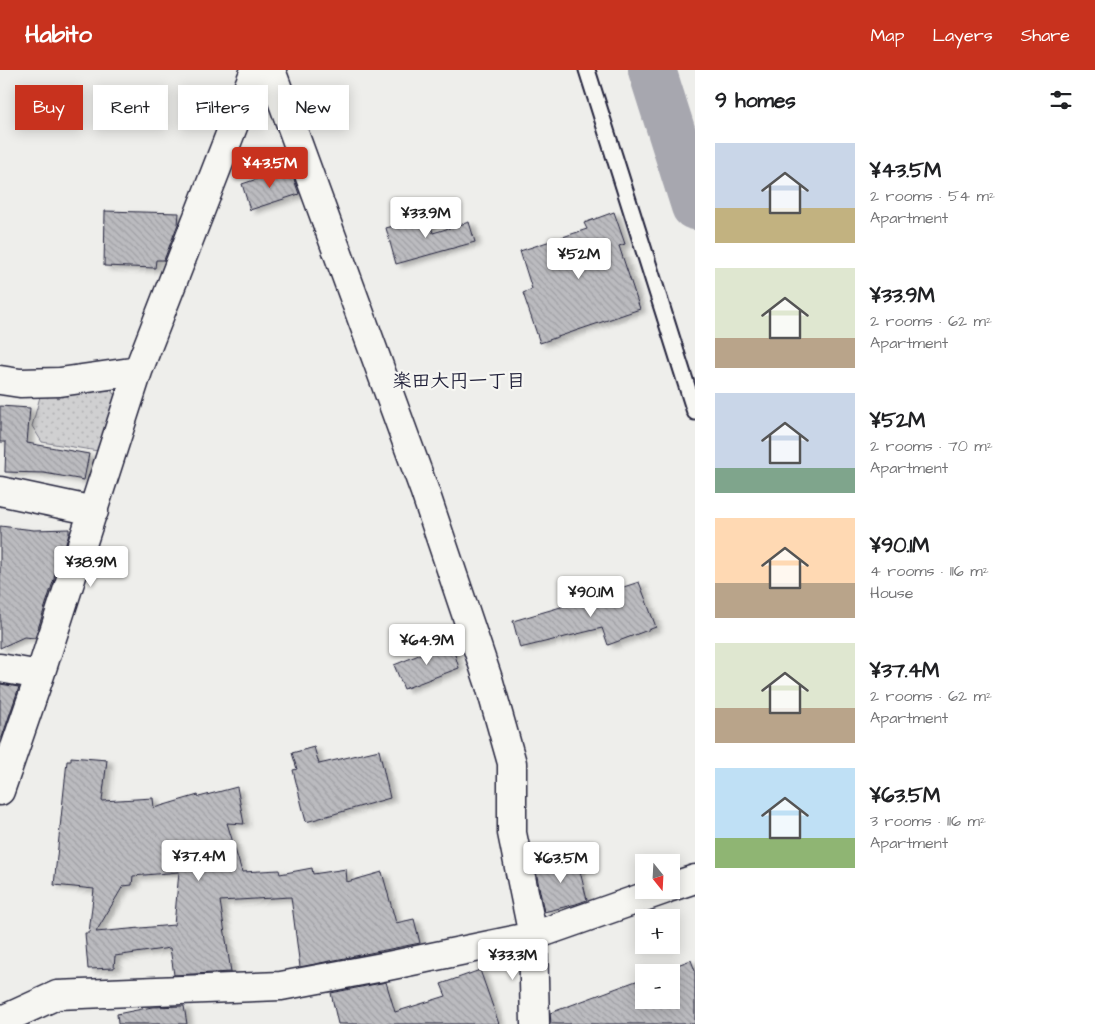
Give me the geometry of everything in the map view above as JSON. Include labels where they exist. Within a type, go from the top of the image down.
[{"type":"street","points":[[0,791],[94,511],[138,371],[255,70]]},
{"type":"street","points":[[271,70],[425,492],[489,682],[512,763],[512,833],[533,936],[535,1024]]},
{"type":"street","points":[[0,380],[20,384],[60,382],[138,371]]},
{"type":"street","points":[[0,492],[94,511]]},
{"type":"street","points":[[0,668],[40,675]]},
{"type":"street","points":[[680,884],[695,879]]},
{"type":"street","points":[[0,1021],[58,995],[281,986],[398,964],[533,936],[638,899]]},
{"type":"lane","points":[[586,70],[695,412]]},
{"type":"shaded area","points":[[111,390],[116,397],[98,451],[42,442],[32,426],[41,393]]},
{"type":"building","points":[[290,168],[299,194],[250,210],[242,184]]},
{"type":"building","points":[[105,211],[179,213],[178,224],[164,260],[156,260],[155,268],[104,266]]},
{"type":"building","points":[[614,212],[625,244],[619,246],[640,309],[540,343],[523,293],[532,289],[520,251],[587,229],[584,223]]},
{"type":"building","points":[[428,216],[433,233],[469,222],[475,242],[396,264],[386,228]]},
{"type":"building","points":[[0,406],[30,408],[27,443],[89,454],[84,480],[44,473],[5,472],[6,442],[0,442]]},
{"type":"building","points":[[0,526],[34,530],[69,529],[69,534],[35,638],[24,637],[0,648]]},
{"type":"building","points":[[639,582],[656,627],[608,645],[602,628],[520,648],[513,621]]},
{"type":"building","points":[[451,642],[459,668],[404,689],[394,665]]},
{"type":"building","points":[[0,684],[19,687],[0,743]]},
{"type":"building","points":[[314,747],[319,764],[379,750],[390,798],[306,822],[293,770],[297,769],[292,753]]},
{"type":"building","points":[[71,757],[107,760],[102,801],[153,798],[154,808],[198,795],[199,797],[237,787],[244,824],[227,823],[242,872],[279,870],[280,874],[312,868],[313,874],[346,869],[347,882],[382,872],[396,923],[414,919],[420,943],[300,967],[291,897],[220,901],[231,972],[174,975],[170,948],[115,956],[114,968],[88,969],[85,933],[89,933],[94,889],[54,885],[67,761],[71,761]],"holes":[[[179,872],[174,925],[96,932],[123,886],[132,885],[133,876]]]},
{"type":"building","points":[[576,855],[587,900],[544,912],[535,866]]},
{"type":"building","points":[[691,960],[695,971],[695,1024],[551,1024],[550,1013],[635,981],[635,1009],[680,1009],[680,964]]},
{"type":"building","points":[[480,970],[499,1024],[338,1024],[331,993],[386,982],[395,1012],[446,996],[441,984]]},
{"type":"building","points":[[184,1006],[187,1024],[118,1024],[117,1014],[152,1007]]},
{"type":"waterway","points":[[652,70],[695,206]]},
{"type":"district","name":"楽田大円一丁目","points":[[459,380]]}]
